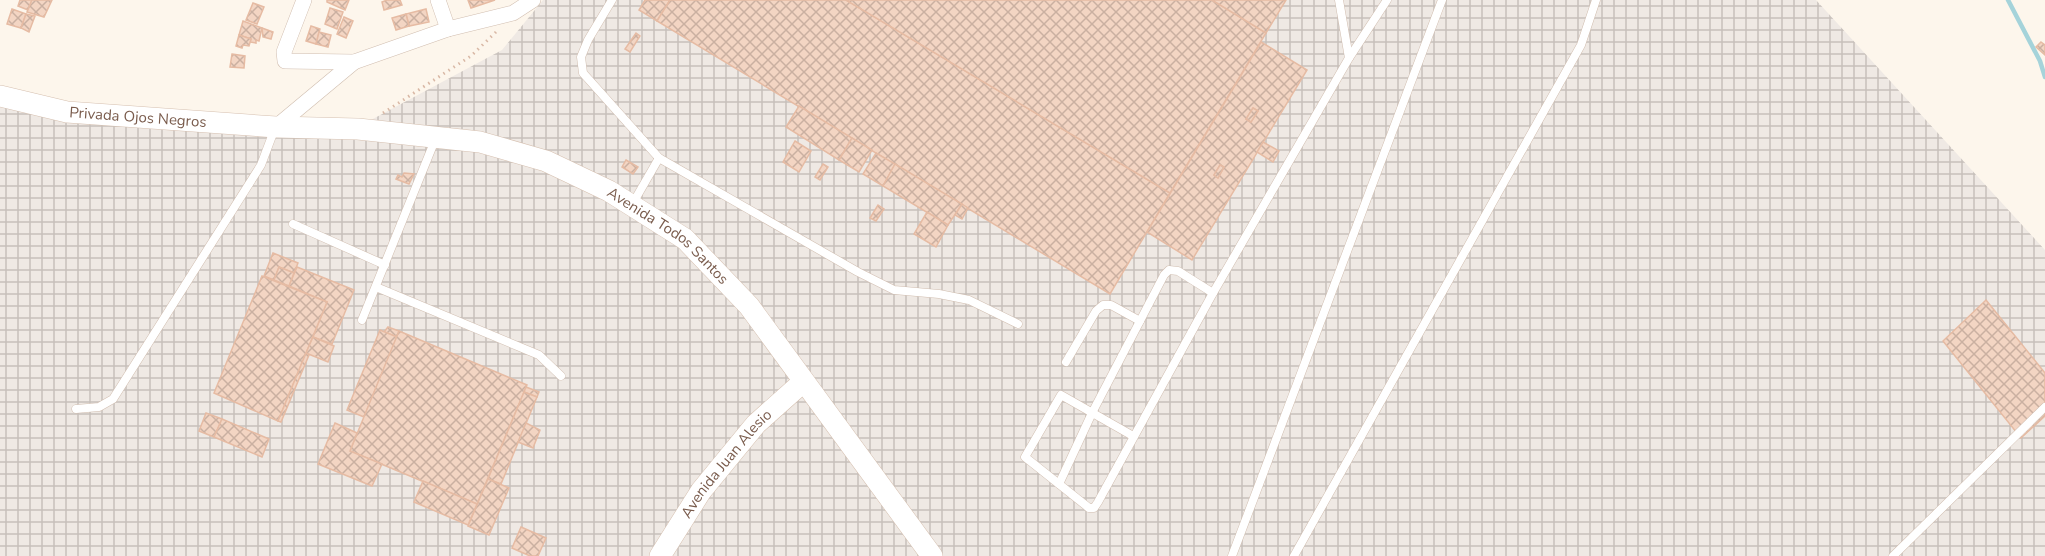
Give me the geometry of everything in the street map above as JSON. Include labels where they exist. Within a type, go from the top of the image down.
[{"type":"street","points":[[304,0],[284,52],[285,61],[354,62],[448,29],[513,13],[533,0]]},
{"type":"street","points":[[438,0],[448,29]]},
{"type":"street","points":[[276,127],[354,62]]},
{"type":"street","name":"Privada Ojos Negros","points":[[0,96],[67,112],[276,127]]},
{"type":"street","name":"Avenida Todos Santos","points":[[276,127],[358,129],[480,142],[546,160],[609,191],[685,239],[749,306],[933,556]]},
{"type":"street","name":"Avenida Juan Alesio","points":[[660,556],[701,491],[756,424],[804,382]]},
{"type":"lane","points":[[612,0],[588,40],[581,57],[583,74],[659,158],[858,272],[894,290],[939,294],[969,300],[1018,324]]},
{"type":"lane","points":[[1339,0],[1349,58]]},
{"type":"lane","points":[[1133,436],[1062,395],[1026,453],[1027,460],[1089,508],[1094,508],[1213,293],[1349,58],[1387,0]]},
{"type":"lane","points":[[1232,556],[1442,0]]},
{"type":"lane","points":[[1294,556],[1581,45],[1596,0]]},
{"type":"lane","points":[[76,409],[99,407],[113,399],[261,165],[276,127]]},
{"type":"lane","points":[[362,320],[436,137]]},
{"type":"lane","points":[[632,205],[659,158]]},
{"type":"lane","points":[[293,224],[385,265]]},
{"type":"lane","points":[[1059,484],[1092,413],[1164,275],[1170,270],[1178,271],[1213,293]]},
{"type":"lane","points":[[376,287],[539,355],[561,376]]},
{"type":"lane","points":[[1065,362],[1096,311],[1103,304],[1111,305],[1140,321]]},
{"type":"lane","points":[[1893,556],[2045,407]]},
{"type":"path","points":[[358,129],[471,56],[513,13]]},
{"type":"shaded area","points":[[543,0],[1816,0],[2045,250],[2045,556],[0,556],[0,100],[341,136],[502,50]]},
{"type":"building","points":[[20,0],[32,0],[28,10],[18,6]]},
{"type":"building","points":[[32,0],[52,0],[44,17],[27,12]]},
{"type":"building","points":[[327,0],[349,0],[345,10]]},
{"type":"building","points":[[400,0],[402,5],[384,10],[382,2]]},
{"type":"building","points":[[468,0],[495,0],[471,8]]},
{"type":"building","points":[[645,0],[670,0],[657,21],[639,10]]},
{"type":"building","points":[[670,0],[846,0],[1170,193],[1110,294],[657,21]]},
{"type":"building","points":[[846,0],[1212,0],[1266,33],[1170,193]]},
{"type":"building","points":[[1212,0],[1286,0],[1266,33]]},
{"type":"building","points":[[253,3],[264,7],[257,24],[246,20]]},
{"type":"building","points":[[330,8],[343,12],[337,29],[325,24]]},
{"type":"building","points":[[12,9],[26,14],[21,28],[7,24]]},
{"type":"building","points":[[426,9],[429,22],[409,26],[406,14]]},
{"type":"building","points":[[26,14],[35,16],[29,32],[21,28]]},
{"type":"building","points":[[406,14],[409,26],[396,30],[392,18]]},
{"type":"building","points":[[344,17],[353,21],[346,38],[337,34]]},
{"type":"building","points":[[243,21],[262,28],[259,41],[250,42],[251,39],[239,35]]},
{"type":"building","points":[[311,26],[320,29],[316,44],[306,41]]},
{"type":"building","points":[[262,28],[273,32],[271,39],[263,37]]},
{"type":"building","points":[[319,32],[331,35],[328,47],[316,44]]},
{"type":"building","points":[[636,33],[640,36],[630,52],[625,49]]},
{"type":"building","points":[[239,35],[251,39],[249,46],[243,45],[242,48],[236,46]]},
{"type":"building","points":[[1261,42],[1307,70],[1192,260],[1147,232]],"holes":[[[1253,108],[1258,111],[1251,122],[1246,119]],[[1220,165],[1224,167],[1218,178],[1214,175]]]},
{"type":"building","points":[[2041,42],[2045,45],[2045,55],[2036,47]]},
{"type":"building","points":[[232,54],[245,56],[244,68],[230,67]]},
{"type":"building","points":[[799,106],[852,138],[839,160],[786,127]]},
{"type":"building","points":[[1253,108],[1258,111],[1251,122],[1246,119]]},
{"type":"building","points":[[852,138],[872,150],[859,172],[839,160]]},
{"type":"building","points":[[795,141],[811,151],[799,172],[783,162]]},
{"type":"building","points":[[1263,142],[1279,151],[1273,162],[1257,152]]},
{"type":"building","points":[[876,153],[895,164],[883,186],[863,174]]},
{"type":"building","points":[[626,160],[638,167],[633,174],[622,167]]},
{"type":"building","points":[[823,164],[828,167],[820,180],[815,177]]},
{"type":"building","points":[[895,164],[962,204],[948,225],[883,186]]},
{"type":"building","points":[[1220,165],[1224,167],[1218,178],[1214,175]]},
{"type":"building","points":[[404,173],[414,174],[409,184],[396,179],[398,175],[402,177]]},
{"type":"building","points":[[962,204],[968,208],[962,219],[955,215]]},
{"type":"building","points":[[878,205],[884,209],[876,221],[870,218]]},
{"type":"building","points":[[927,212],[948,225],[936,247],[914,234]]},
{"type":"building","points":[[273,253],[298,263],[294,273],[279,267],[274,280],[264,276]]},
{"type":"building","points":[[279,267],[294,273],[289,286],[274,280]]},
{"type":"building","points":[[297,267],[354,290],[332,344],[313,337],[327,302],[289,286]]},
{"type":"building","points":[[262,276],[327,302],[278,421],[214,393]]},
{"type":"building","points":[[1986,300],[2045,373],[2045,416],[2021,438],[1943,341]]},
{"type":"building","points":[[388,327],[399,331],[397,337],[384,332]]},
{"type":"building","points":[[380,330],[397,337],[364,417],[347,410]]},
{"type":"building","points":[[399,331],[527,385],[477,504],[350,451]]},
{"type":"building","points":[[313,337],[334,346],[328,362],[306,353]]},
{"type":"building","points":[[306,353],[309,355],[281,422],[278,421]]},
{"type":"building","points":[[526,387],[539,392],[537,397],[524,392]]},
{"type":"building","points":[[524,392],[537,397],[501,484],[488,479]]},
{"type":"building","points":[[206,413],[222,419],[214,437],[199,431]]},
{"type":"building","points":[[222,419],[269,439],[262,457],[214,437]]},
{"type":"building","points":[[335,423],[357,433],[350,451],[382,464],[372,486],[318,464]]},
{"type":"building","points":[[526,423],[540,430],[533,448],[518,442]]},
{"type":"building","points":[[488,479],[509,488],[489,535],[468,526]]},
{"type":"building","points":[[423,481],[477,504],[468,525],[414,502]]},
{"type":"building","points":[[521,527],[546,538],[538,556],[530,556],[512,548]]},
{"type":"waterway","points":[[2008,0],[2040,61],[2045,77]]}]
